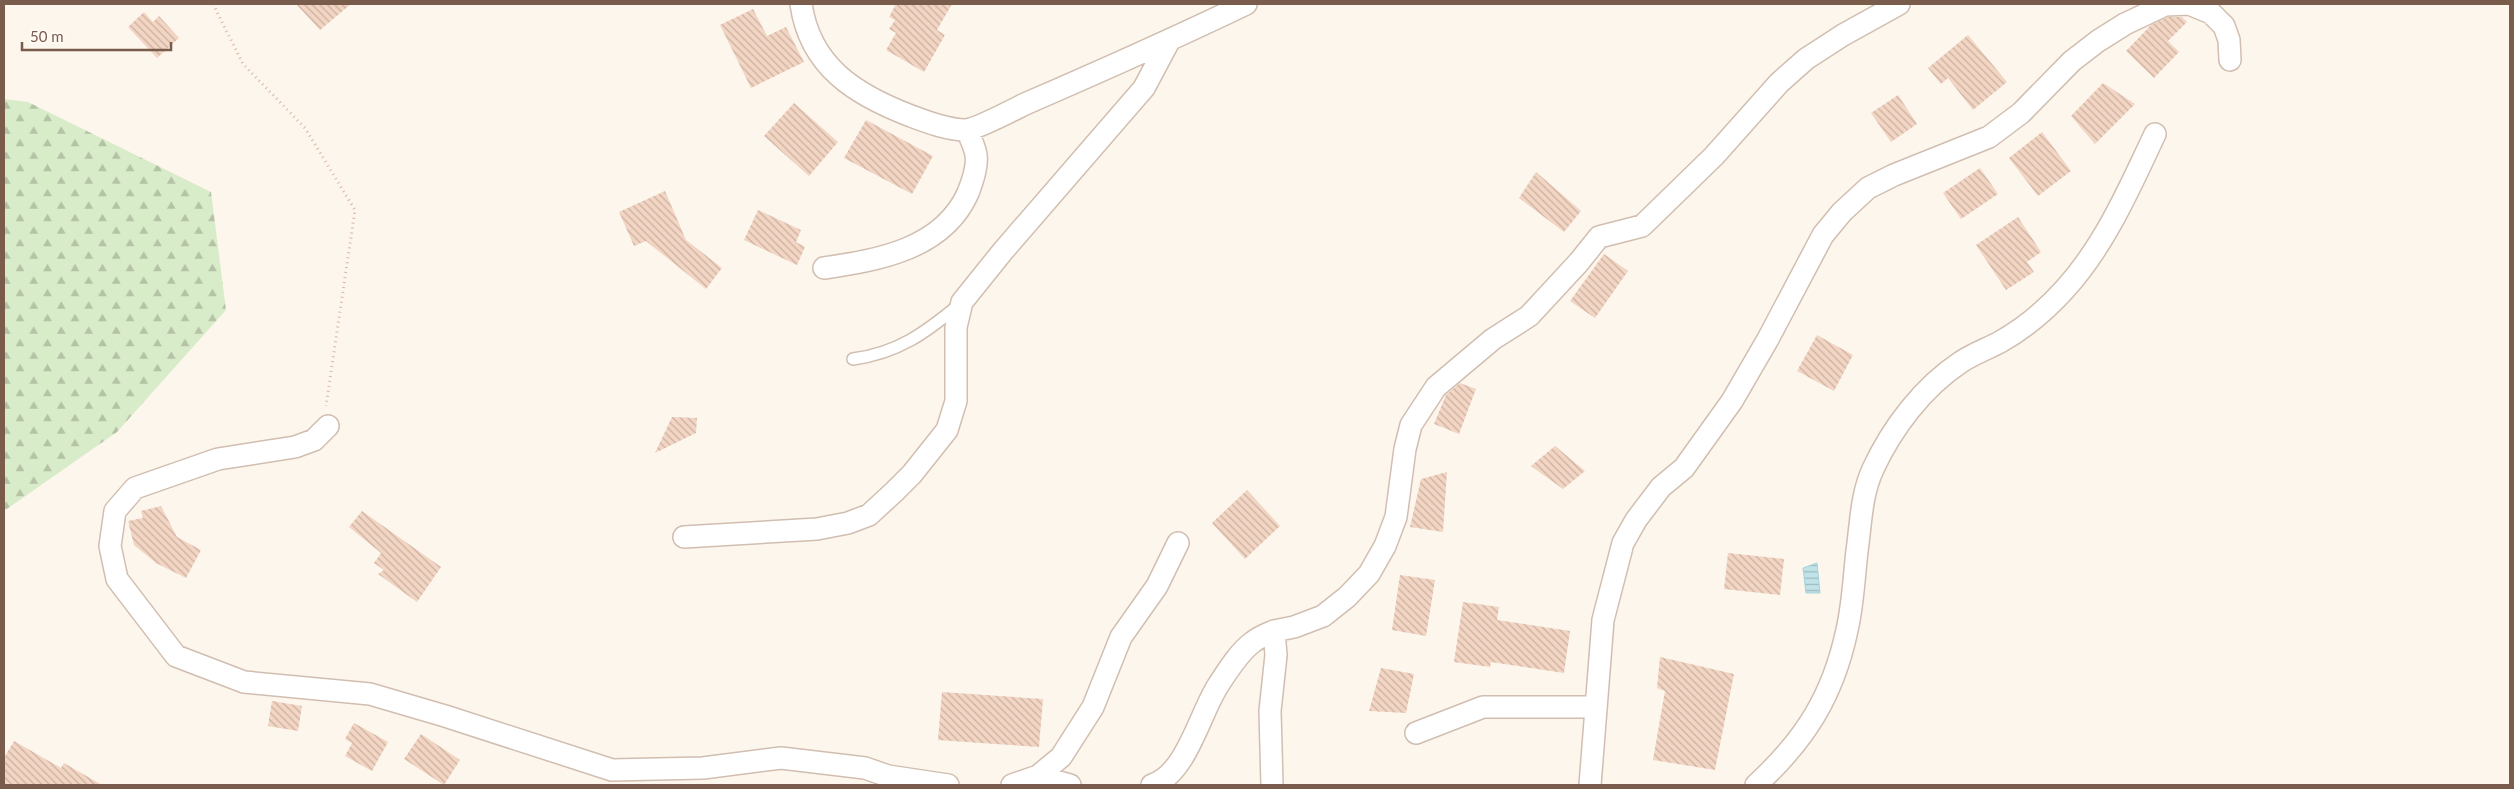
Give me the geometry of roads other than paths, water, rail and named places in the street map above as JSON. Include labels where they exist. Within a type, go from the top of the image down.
[{"type":"street","points":[[801,4],[802,14],[817,52],[837,76],[876,103],[928,123],[967,130],[1169,41],[1246,4]]},
{"type":"street","points":[[1152,785],[1160,783],[1178,766],[1218,685],[1252,642],[1274,631],[1294,627],[1322,616],[1347,597],[1369,574],[1385,546],[1396,517],[1405,449],[1411,425],[1436,387],[1493,339],[1529,316],[1580,262],[1599,237],[1642,226],[1714,156],[1779,83],[1806,59],[1843,35],[1899,4]]},
{"type":"street","points":[[1590,785],[1603,620],[1623,543],[1636,520],[1660,487],[1684,468],[1732,401],[1768,339],[1823,235],[1842,212],[1868,188],[1988,137],[2021,113],[2072,61],[2098,41],[2125,24],[2164,5],[2188,4],[2211,13],[2224,26],[2229,40],[2230,60]]},
{"type":"street","points":[[684,537],[817,529],[848,523],[869,514],[882,504],[912,474],[947,430],[956,401],[956,327],[962,302],[1003,251],[1144,88],[1169,41]]},
{"type":"street","points":[[824,268],[866,262],[893,255],[919,244],[952,219],[962,205],[975,171],[977,156],[967,130]]},
{"type":"street","points":[[1756,785],[1778,765],[1809,728],[1832,682],[1847,629],[1862,500],[1873,469],[1894,432],[1925,391],[1961,362],[2002,341],[2036,317],[2065,289],[2106,232],[2155,134]]},
{"type":"street","points":[[325,429],[314,440],[295,447],[218,459],[135,488],[115,511],[110,546],[117,579],[176,656],[244,682],[370,694],[612,770],[703,768],[780,758],[865,768],[888,776],[948,785]]},
{"type":"street","points":[[1012,785],[1038,776],[1061,757],[1093,707],[1121,637],[1157,586],[1178,543]]},
{"type":"street","points":[[1272,785],[1270,711],[1276,655],[1274,631]]},
{"type":"street","points":[[1416,733],[1483,707],[1595,708]]},
{"type":"street","points":[[1038,776],[1070,785]]},
{"type":"lane","points":[[854,359],[878,356],[926,333],[962,302]]},
{"type":"water","points":[[1817,563],[1820,593],[1806,593],[1803,568]]}]
